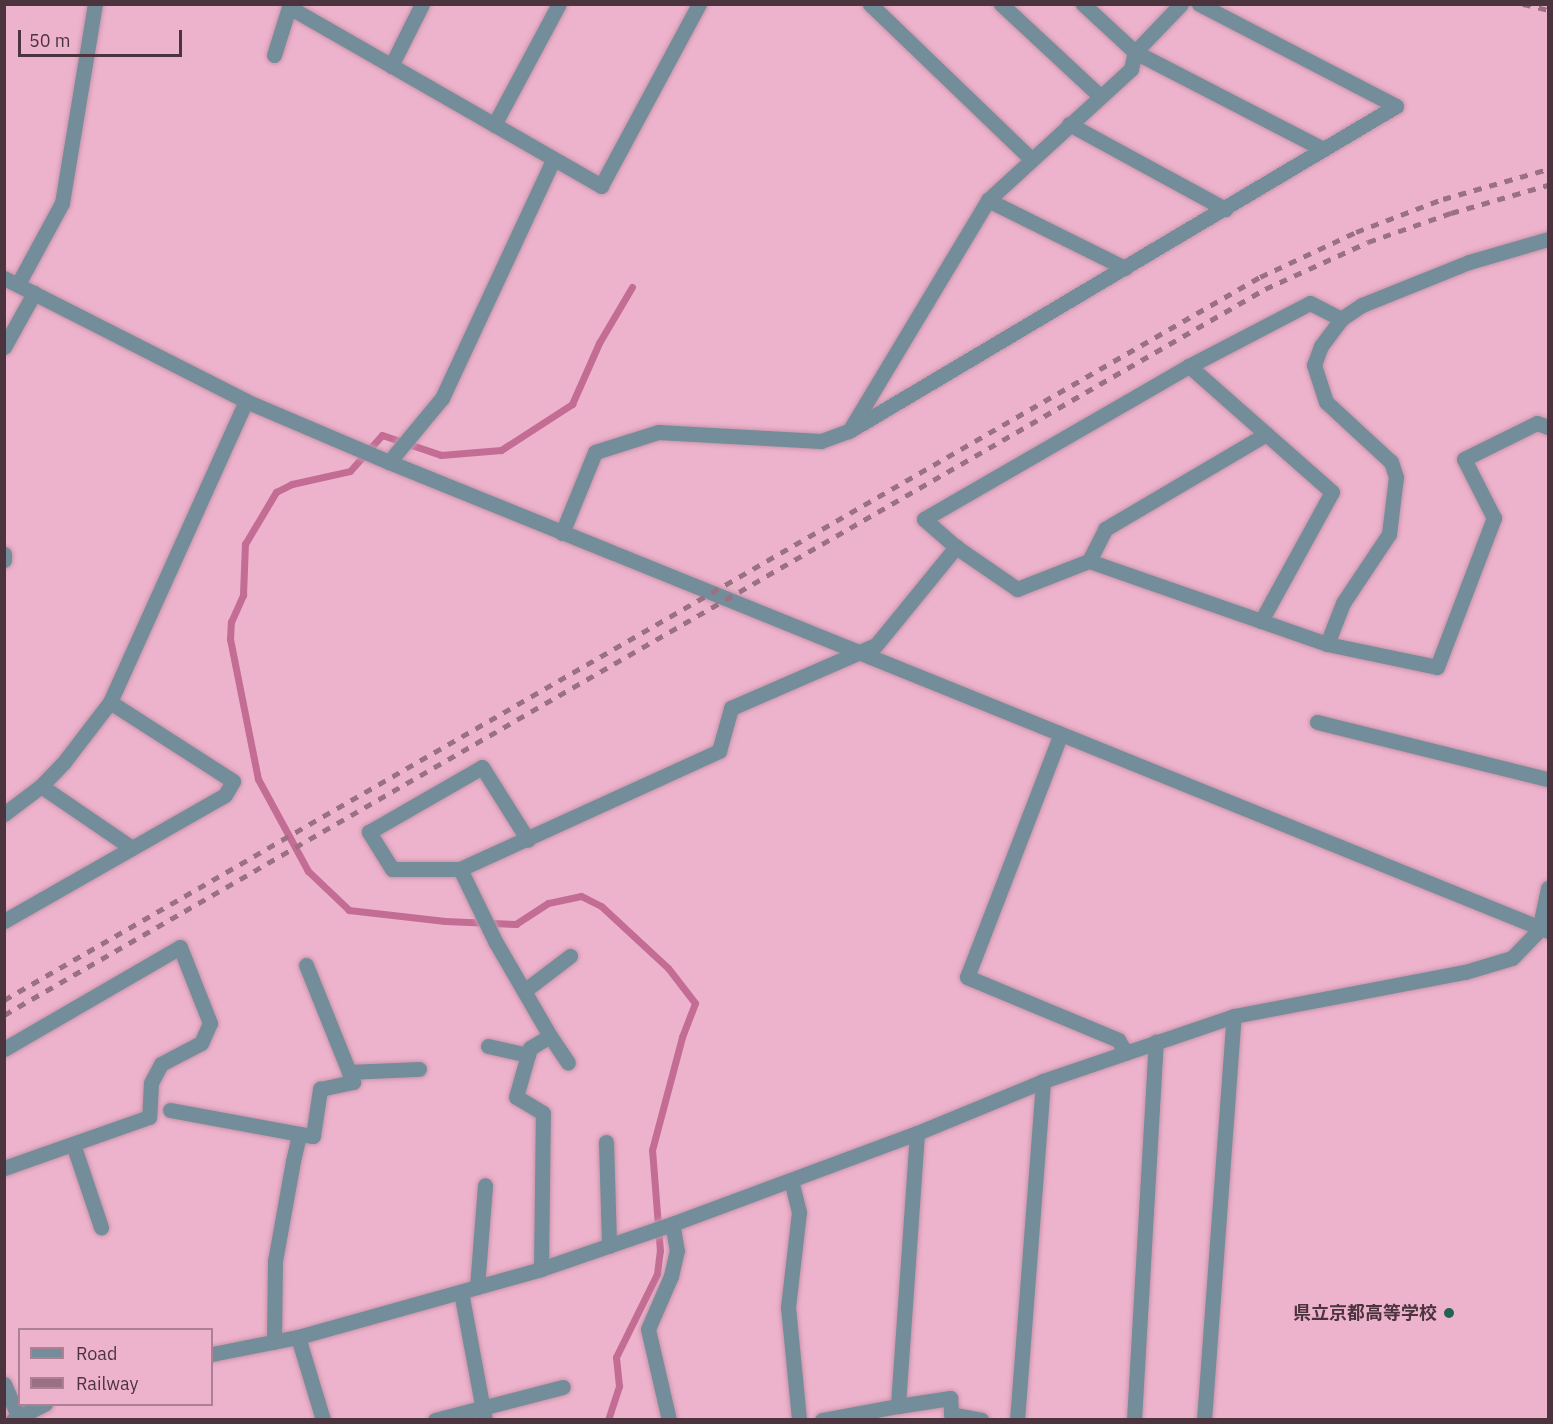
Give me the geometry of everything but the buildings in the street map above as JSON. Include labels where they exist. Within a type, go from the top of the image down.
[{"type":"street","points":[[95,4],[62,203],[11,281],[246,400],[389,462],[1060,736],[1544,930]]},
{"type":"street","points":[[391,66],[422,4]]},
{"type":"street","points":[[494,125],[560,4]]},
{"type":"street","points":[[274,56],[290,6],[552,160],[601,186],[699,4]]},
{"type":"street","points":[[870,4],[1030,158]]},
{"type":"street","points":[[1001,4],[1100,96]]},
{"type":"street","points":[[1083,4],[1135,52],[1323,149]]},
{"type":"street","points":[[849,431],[988,200],[1030,158],[1131,69],[1135,52],[1181,4]]},
{"type":"street","points":[[562,533],[594,452],[658,432],[821,441],[849,431],[1396,106],[1200,4]]},
{"type":"street","points":[[1070,124],[1225,208]]},
{"type":"street","points":[[389,462],[442,398],[552,160]]},
{"type":"street","points":[[988,200],[1125,268]]},
{"type":"street","points":[[1327,644],[1343,603],[1389,534],[1396,497],[1391,462],[1326,402],[1317,381],[1314,364],[1321,346],[1341,319],[1362,305],[1469,262],[1548,239]]},
{"type":"street","points":[[4,347],[34,293]]},
{"type":"street","points":[[1341,319],[1310,303],[1190,366],[924,519],[956,547],[1017,589],[1089,561],[1327,644],[1437,667],[1494,518],[1464,459],[1537,423],[1548,427]]},
{"type":"street","points":[[1190,366],[1332,492],[1260,621]]},
{"type":"street","points":[[4,814],[41,786],[110,702],[246,400]]},
{"type":"street","points":[[1089,561],[1105,529],[1266,434]]},
{"type":"street","points":[[528,840],[482,767],[369,832],[393,869],[460,869],[528,840],[719,751],[731,708],[876,645],[956,547]]},
{"type":"street","points":[[4,554],[4,560]]},
{"type":"street","points":[[4,921],[225,795],[233,781],[110,702]]},
{"type":"street","points":[[1317,722],[1548,779]]},
{"type":"street","points":[[1060,736],[967,977],[1118,1040],[1126,1053]]},
{"type":"street","points":[[41,786],[132,849]]},
{"type":"street","points":[[460,869],[524,991],[568,1063]]},
{"type":"street","points":[[213,1354],[298,1337],[541,1269],[672,1224],[917,1133],[1043,1081],[1234,1016],[1465,972],[1512,958],[1544,930],[1548,888]]},
{"type":"street","points":[[4,1049],[180,947],[210,1023],[201,1043],[161,1064],[151,1083],[149,1117],[4,1168]]},
{"type":"street","points":[[524,991],[570,956]]},
{"type":"street","points":[[170,1110],[313,1136],[320,1089],[353,1082],[306,965]]},
{"type":"street","points":[[1204,1419],[1234,1016]]},
{"type":"street","points":[[541,1269],[543,1113],[516,1097],[530,1048],[550,1036]]},
{"type":"street","points":[[1134,1419],[1156,1042]]},
{"type":"street","points":[[488,1046],[528,1055]]},
{"type":"street","points":[[349,1072],[419,1069]]},
{"type":"street","points":[[1017,1419],[1043,1081]]},
{"type":"street","points":[[898,1406],[917,1133]]},
{"type":"street","points":[[274,1342],[275,1261],[299,1134]]},
{"type":"street","points":[[606,1142],[609,1246]]},
{"type":"street","points":[[73,1144],[101,1227]]},
{"type":"street","points":[[791,1180],[800,1212],[788,1307],[799,1419]]},
{"type":"street","points":[[477,1287],[485,1185]]},
{"type":"street","points":[[669,1419],[648,1329],[671,1276],[677,1251],[672,1224]]},
{"type":"street","points":[[460,1292],[483,1413]]},
{"type":"street","points":[[298,1337],[323,1419]]},
{"type":"street","points":[[4,1384],[16,1418],[41,1406]]},
{"type":"street","points":[[435,1419],[483,1413],[563,1387]]},
{"type":"street","points":[[822,1419],[950,1398],[951,1417],[981,1419]]},
{"type":"waterway","points":[[608,1420],[619,1386],[616,1357],[657,1274],[660,1251],[652,1150],[682,1037],[695,1003],[668,968],[601,906],[581,896],[548,903],[516,924],[445,921],[349,910],[308,871],[258,779],[230,639],[231,622],[243,595],[245,544],[276,492],[292,484],[350,471],[382,435],[441,455],[501,450],[572,404],[599,343],[632,287]]},
{"type":"railway","points":[[1523,4],[1548,10]]},
{"type":"railway","points":[[4,1000],[1260,277],[1356,232],[1443,199],[1548,169]]},
{"type":"railway","points":[[4,1015],[1265,289],[1368,242],[1451,213],[1548,185]]},
{"type":"place","name":"県立京都高等学校","points":[[1449,1313]]}]
